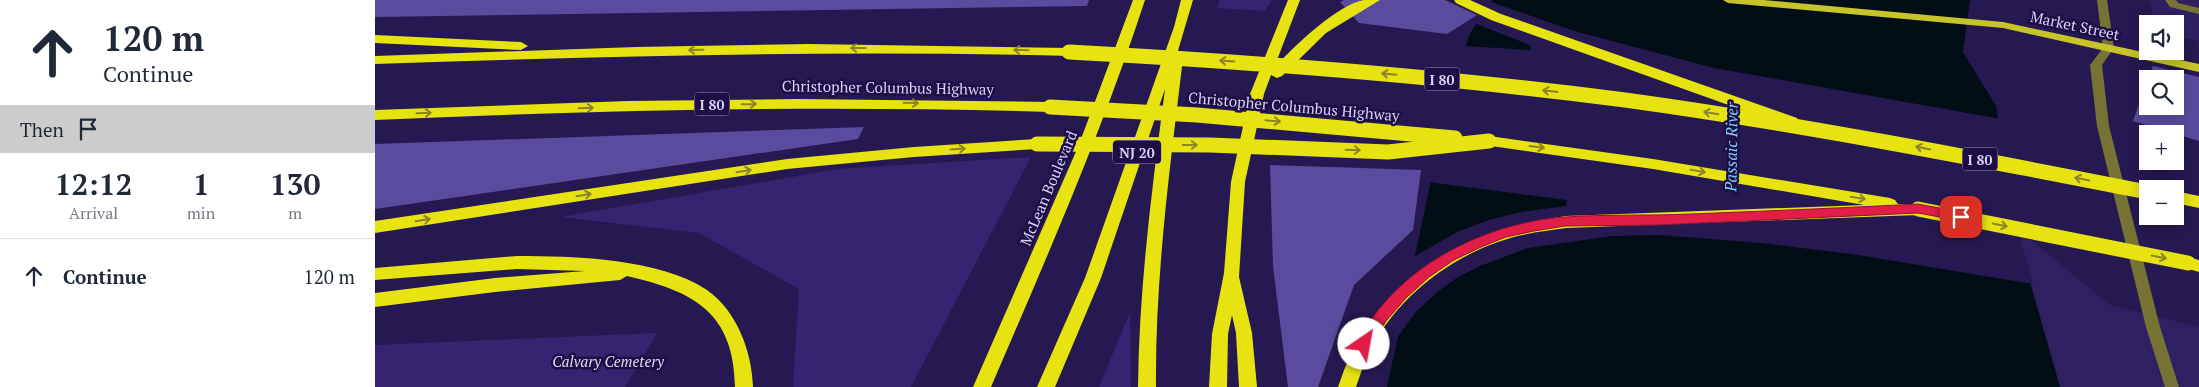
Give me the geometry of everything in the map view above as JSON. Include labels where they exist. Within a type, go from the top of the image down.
[{"type":"highway","name":"McLean Boulevard","points":[[983,387],[1077,169],[1115,73],[1139,0]]},
{"type":"highway","name":"NJ 20","points":[[1046,387],[1093,278],[1180,26],[1187,0]]},
{"type":"highway","points":[[1218,387],[1220,334],[1232,273],[1238,182],[1257,94],[1295,0]]},
{"type":"highway","points":[[1257,94],[1293,55],[1319,31],[1350,10],[1374,0]]},
{"type":"highway","points":[[1460,0],[1496,17],[1811,128]]},
{"type":"highway","points":[[1147,387],[1149,311],[1154,245],[1180,26]]},
{"type":"highway","points":[[375,39],[635,51]]},
{"type":"highway","name":"I 80","points":[[375,60],[635,51],[887,48],[1069,52],[1214,60],[1431,78],[1561,92],[1811,128],[1919,147],[2139,190]]},
{"type":"highway","name":"Christopher Columbus Highway","points":[[375,116],[861,102],[1050,107],[1197,115],[1489,141],[1735,177],[1918,209],[2194,264]]},
{"type":"highway","points":[[375,227],[787,164],[904,152],[1037,144],[1210,145],[1389,152],[1489,141]]},
{"type":"highway","points":[[2184,199],[2199,202]]},
{"type":"highway","points":[[1347,387],[1364,344],[1381,318],[1401,294],[1424,274],[1450,257],[1504,233],[1534,226],[1565,222],[1918,209]]},
{"type":"highway","points":[[375,274],[501,263],[549,262],[594,264],[641,272],[677,282],[706,299],[724,321],[738,345],[744,372],[744,387]]},
{"type":"highway","points":[[375,300],[495,285],[641,272]]},
{"type":"highway","points":[[1232,273],[1244,333],[1248,387]]},
{"type":"main road","name":"Market Street","points":[[1728,0],[2003,25],[2199,68]]},
{"type":"street","points":[[2102,0],[2109,48],[2096,65],[2103,126],[2153,327],[2173,387]]},
{"type":"street","points":[[2171,0],[2173,5],[2199,11]]},
{"type":"shaded area","points":[[375,0],[1089,0],[1087,6],[375,17]]},
{"type":"shaded area","points":[[1344,0],[1445,0],[1477,15],[1447,34],[1359,23],[1340,2]]},
{"type":"shaded area","points":[[2150,0],[2199,0],[2199,41],[2184,38],[2184,15],[2152,15]]},
{"type":"shaded area","points":[[2153,66],[2170,70],[2151,70]]},
{"type":"shaded area","points":[[2184,73],[2199,77],[2199,141],[2184,136],[2184,125],[2146,125],[2133,121],[2139,104],[2139,115],[2184,115]]},
{"type":"shaded area","points":[[864,127],[858,139],[375,209],[375,144]]},
{"type":"shaded area","points":[[1270,165],[1421,170],[1413,230],[1354,285],[1318,387],[1288,387],[1273,266]]},
{"type":"shaded area","points":[[2014,226],[2110,305],[2199,327],[2199,387],[2060,387]]},
{"type":"green space","points":[[1219,0],[1272,0],[1265,11],[1217,8]]},
{"type":"green space","points":[[1031,157],[911,387],[793,387],[799,289],[699,233],[561,217],[838,169]]},
{"type":"green space","points":[[1130,312],[1131,387],[1099,387]]},
{"type":"green space","name":"Calvary Cemetery","points":[[657,333],[625,387],[375,387],[375,345]]},
{"type":"water","name":"Passaic River","points":[[1492,0],[1970,0],[1963,52],[1996,106],[2014,226],[2060,387],[1387,387],[1440,138],[1469,35]]},
{"type":"pier","points":[[1488,1],[1574,31],[1714,68],[2001,119],[2017,226],[2033,284],[1859,255],[1762,243],[1659,235],[1612,236],[1528,248],[1480,266],[1458,277],[1437,292],[1415,313],[1394,342],[1412,258],[1459,231],[1489,220],[1521,212],[1566,206],[1567,200],[1428,182],[1438,138],[1464,46],[1531,50],[1530,45],[1474,23]]},
{"type":"route","points":[[1364,344],[1381,318],[1401,294],[1424,274],[1450,257],[1477,244],[1504,233],[1534,226],[1565,222],[1918,209],[1961,217]]}]
